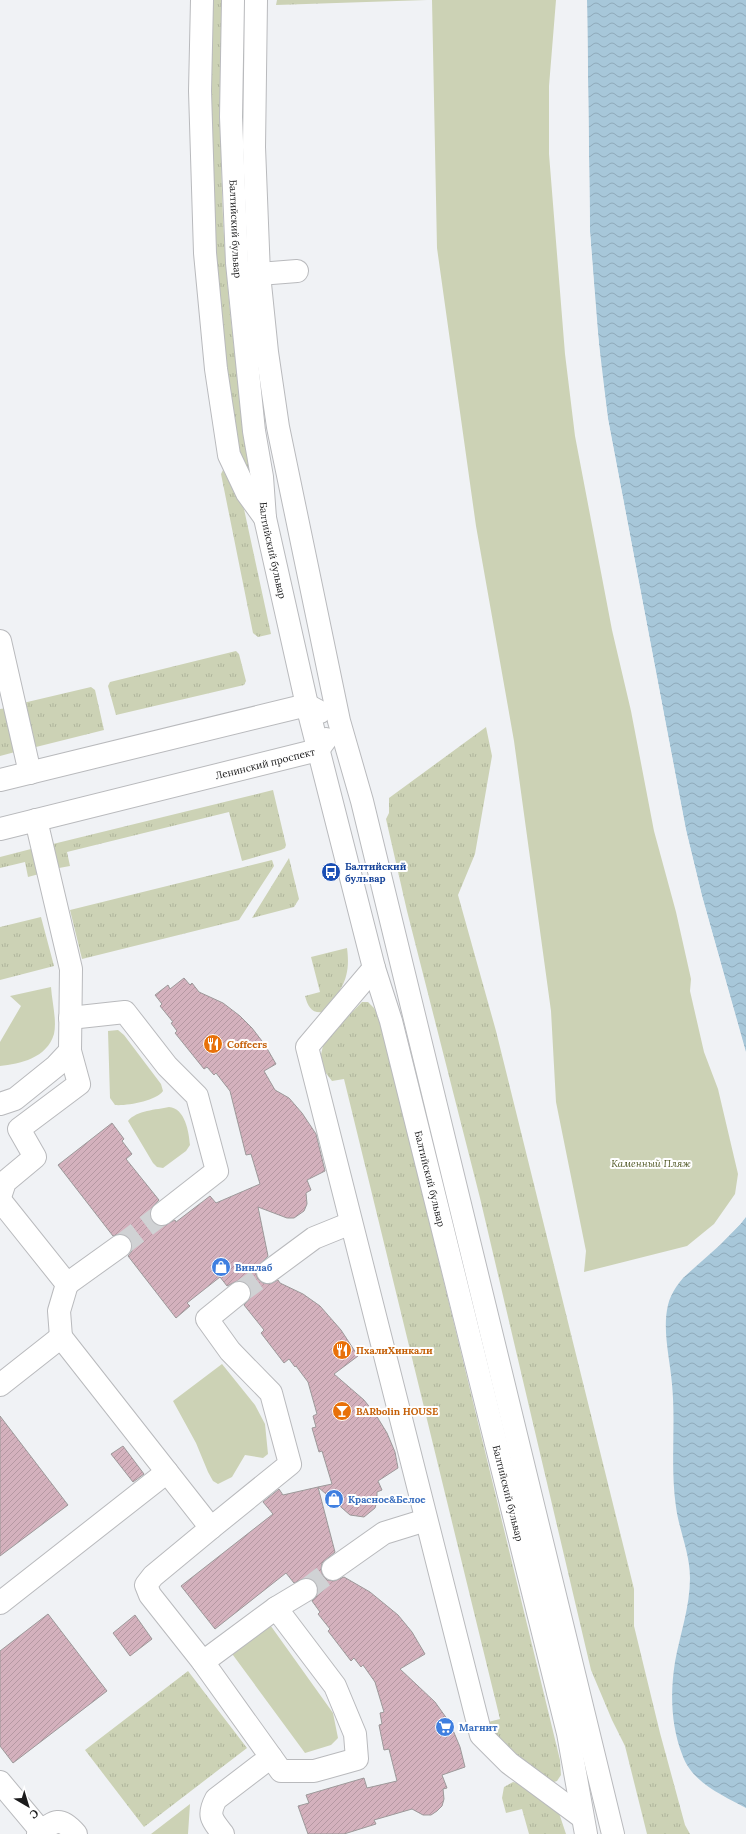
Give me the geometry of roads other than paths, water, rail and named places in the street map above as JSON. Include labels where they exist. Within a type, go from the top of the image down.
[{"type":"street","points":[[202,0],[200,91],[203,205],[205,253],[216,369],[229,455],[247,493],[265,518]]},
{"type":"street","name":"Балтийский бульвар","points":[[233,0],[230,117],[237,263],[254,431],[262,477],[265,518],[318,750],[374,968],[391,1021],[568,1733],[584,1826]]},
{"type":"street","name":"Балтийский бульвар","points":[[256,0],[254,147],[259,274],[267,352],[278,427],[339,721],[362,801],[613,1834]]},
{"type":"street","points":[[259,274],[297,271]]},
{"type":"street","points":[[0,641],[30,773]]},
{"type":"street","points":[[0,780],[307,705],[339,721]]},
{"type":"street","name":"Ленинский проспект","points":[[0,829],[318,750],[339,721]]},
{"type":"street","points":[[36,820],[71,969],[70,1051],[79,1084],[19,1129],[35,1157],[5,1182],[0,1198],[67,1284]]},
{"type":"street","points":[[374,968],[307,1047],[481,1735],[509,1763],[584,1826]]},
{"type":"street","points":[[70,1018],[125,1012],[167,1066],[197,1096],[217,1170],[162,1214]]},
{"type":"street","points":[[0,1104],[15,1099],[56,1066],[70,1051]]},
{"type":"street","points":[[268,1272],[314,1238],[351,1223]]},
{"type":"street","points":[[120,1246],[67,1284],[59,1311],[61,1337],[211,1528]]},
{"type":"street","points":[[239,1293],[207,1319],[230,1351],[271,1394],[290,1464],[153,1576],[146,1585],[150,1595],[203,1662],[281,1771],[314,1771],[357,1759],[355,1734],[335,1686],[276,1608]]},
{"type":"street","points":[[0,1385],[61,1337]]},
{"type":"street","points":[[0,1603],[167,1472]]},
{"type":"street","points":[[333,1569],[384,1533],[426,1520]]},
{"type":"street","points":[[203,1662],[276,1608],[306,1590]]},
{"type":"street","points":[[223,1834],[212,1820],[211,1808],[216,1799],[271,1757]]},
{"type":"street","points":[[0,1782],[39,1833],[51,1823],[60,1821],[68,1824],[76,1834]]},
{"type":"water","points":[[587,0],[746,0],[746,1052],[702,896],[686,830],[608,419],[601,369],[590,232]]},
{"type":"water","points":[[746,1217],[746,1808],[708,1787],[686,1764],[678,1743],[672,1709],[673,1674],[687,1610],[690,1589],[690,1569],[677,1516],[674,1492],[673,1399],[666,1334],[666,1315],[673,1293],[681,1281],[702,1259],[737,1228]]},
{"type":"tunnel","points":[[120,1246],[162,1214]]},
{"type":"tunnel","points":[[239,1293],[268,1272]]},
{"type":"tunnel","points":[[306,1590],[333,1569]]},
{"type":"place","name":"Балтийский бульвар","points":[[331,872]]},
{"type":"place","name":"Coffeers","points":[[213,1044]]},
{"type":"place","name":"Винлаб","points":[[221,1267]]},
{"type":"place","name":"ПхалиХинкали","points":[[342,1350]]},
{"type":"place","name":"BARbolin HOUSE","points":[[342,1411]]},
{"type":"place","name":"Красное&Белое","points":[[334,1499]]},
{"type":"place","name":"Магнит","points":[[445,1727]]},
{"type":"park label","name":"Каменный Пляж","points":[[651,1163]]}]
